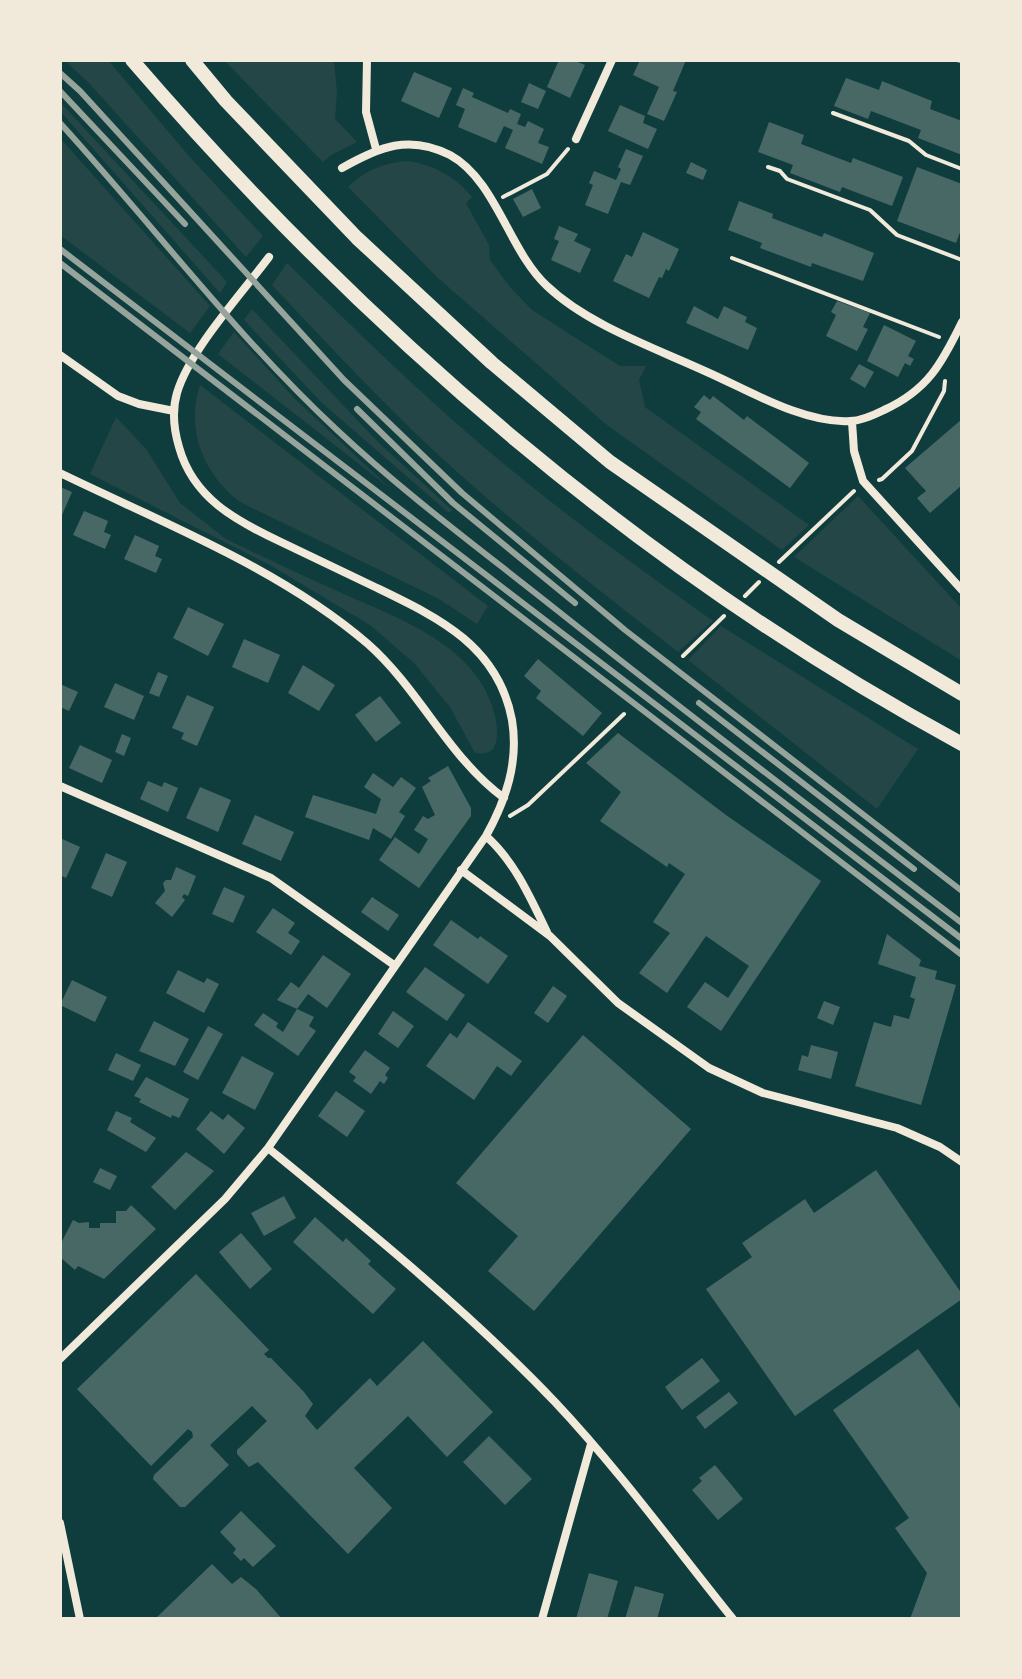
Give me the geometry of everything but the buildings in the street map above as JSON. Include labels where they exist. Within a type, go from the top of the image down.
[{"type":"highway","points":[[132,60],[253,196],[390,330],[580,493],[694,576],[820,660],[962,744]]},
{"type":"highway","points":[[192,60],[226,101],[357,238],[492,363],[610,462],[838,620],[962,694]]},
{"type":"street","points":[[367,60],[366,112],[376,149]]},
{"type":"street","points":[[576,139],[612,60]]},
{"type":"street","points":[[342,168],[376,149],[398,144],[429,146],[453,157],[477,177],[530,268],[565,301],[590,317],[797,412],[828,420],[852,422],[890,408],[920,390],[938,368],[962,322]]},
{"type":"street","points":[[60,1359],[225,1199],[268,1148],[486,836],[496,819],[513,768],[515,737],[509,704],[496,676],[474,647],[447,624],[414,606],[253,529],[223,511],[201,492],[184,466],[176,438],[174,411],[177,394],[194,357],[269,257]]},
{"type":"street","points":[[60,355],[118,396],[174,411]]},
{"type":"street","points":[[852,422],[854,451],[863,481],[962,590]]},
{"type":"street","points":[[60,473],[255,568],[311,602],[368,644],[407,685],[475,775],[504,798]]},
{"type":"street","points":[[60,786],[271,878],[394,965]]},
{"type":"street","points":[[486,836],[503,852],[550,936]]},
{"type":"street","points":[[461,870],[550,936],[618,1003],[709,1068],[763,1093],[897,1128],[940,1147],[962,1162]]},
{"type":"street","points":[[268,1148],[480,1328],[533,1379],[591,1444],[733,1619]]},
{"type":"street","points":[[542,1619],[591,1444]]},
{"type":"street","points":[[60,1523],[80,1619]]},
{"type":"path","points":[[833,113],[909,141],[926,155],[962,169]]},
{"type":"path","points":[[492,203],[547,174],[576,139]]},
{"type":"path","points":[[768,167],[780,171],[787,179],[870,210],[897,235],[962,260]]},
{"type":"path","points":[[732,258],[952,342]]},
{"type":"path","points":[[863,481],[882,479],[912,451],[944,391],[946,379]]},
{"type":"path","points":[[496,819],[512,816],[528,805],[624,714]]},
{"type":"shaded area","points":[[64,60],[108,60],[188,155],[263,236],[246,257],[88,82]]},
{"type":"shaded area","points":[[224,60],[334,60],[337,92],[335,119],[357,142],[323,162]]},
{"type":"shaded area","points":[[60,102],[227,282],[220,293],[60,111]]},
{"type":"shaded area","points":[[60,138],[210,306],[190,333],[60,235]]},
{"type":"shaded area","points":[[409,161],[444,173],[472,197],[466,203],[489,245],[490,260],[532,310],[620,366],[646,366],[639,380],[645,407],[809,525],[782,550],[607,425],[438,278],[348,187],[376,168]]},
{"type":"shaded area","points":[[287,263],[417,388],[498,459],[577,522],[713,621],[678,652],[509,517],[412,430],[272,285]]},
{"type":"shaded area","points":[[252,309],[378,442],[452,510],[449,513],[321,402],[244,320]]},
{"type":"shaded area","points":[[234,332],[294,398],[391,489],[218,354]]},
{"type":"shaded area","points":[[200,385],[488,606],[477,624],[439,599],[240,502],[227,491],[216,479],[201,450],[195,418]]},
{"type":"shaded area","points":[[116,417],[146,449],[180,503],[226,539],[410,624],[456,654],[474,673],[488,695],[496,721],[494,748],[489,752],[475,753],[450,707],[414,663],[370,625],[270,565],[90,474]]},
{"type":"shaded area","points":[[858,496],[962,609],[962,661],[794,557]]},
{"type":"shaded area","points":[[721,626],[918,749],[877,809],[688,660]]},
{"type":"railway","points":[[60,73],[80,91],[344,380],[462,493],[625,630],[962,891]]},
{"type":"railway","points":[[60,91],[185,224]]},
{"type":"railway","points":[[60,123],[264,357],[363,454],[658,690],[962,923]]},
{"type":"railway","points":[[60,249],[962,939]]},
{"type":"railway","points":[[60,263],[962,955]]},
{"type":"railway","points":[[357,409],[453,503],[575,603]]},
{"type":"railway","points":[[699,703],[914,869]]}]
